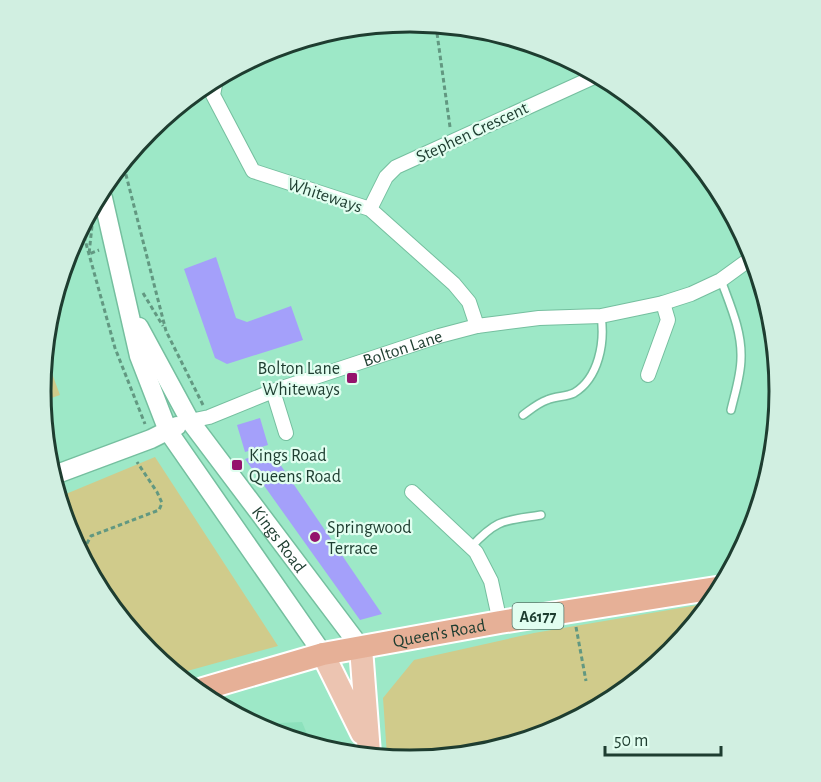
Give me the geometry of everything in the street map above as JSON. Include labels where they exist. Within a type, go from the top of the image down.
[{"type":"highway","name":"Queen's Road","points":[[208,688],[323,654],[500,622],[710,589]]},
{"type":"main road","points":[[361,648],[369,748]]},
{"type":"main road","points":[[323,654],[368,748]]},
{"type":"street","name":"Stephen Crescent","points":[[370,209],[386,177],[396,167],[589,79]]},
{"type":"street","name":"Whiteways","points":[[214,90],[213,95],[253,171],[370,209],[454,284],[469,302],[477,326]]},
{"type":"street","name":"Kings Road","points":[[104,203],[139,356],[168,431],[323,654]]},
{"type":"street","name":"Bolton Lane","points":[[61,473],[273,391],[439,336],[477,326],[539,318],[601,316],[663,303],[691,294],[721,280],[746,262]]},
{"type":"street","name":"Kings Road","points":[[128,303],[190,421],[361,648]]},
{"type":"street","points":[[648,375],[668,320],[663,303]]},
{"type":"street","points":[[273,391],[286,433]]},
{"type":"street","points":[[412,492],[477,552],[491,581],[500,622]]},
{"type":"lane","points":[[721,280],[737,326],[741,358],[731,410]]},
{"type":"lane","points":[[523,415],[546,400],[575,392],[589,378],[602,345],[601,316]]},
{"type":"lane","points":[[471,547],[499,522],[541,515]]},
{"type":"path","points":[[437,32],[452,141]]},
{"type":"path","points":[[125,172],[166,331],[209,417]]},
{"type":"path","points":[[89,254],[93,223]]},
{"type":"path","points":[[85,239],[115,348],[145,426]]},
{"type":"path","points":[[86,545],[91,536],[159,510],[162,503],[158,492],[127,448]]},
{"type":"path","points":[[573,610],[586,681]]},
{"type":"shaded area","points":[[52,373],[60,395],[51,398]]},
{"type":"shaded area","points":[[155,457],[278,646],[186,671],[140,628],[112,591],[78,529],[66,494]]},
{"type":"shaded area","points":[[700,605],[681,628],[648,661],[610,690],[570,713],[526,731],[481,744],[434,750],[387,750],[383,698],[414,660],[534,633]]},
{"type":"shaded area","points":[[302,722],[307,735],[295,731],[274,723]]},
{"type":"building","points":[[216,257],[236,318],[247,322],[291,306],[303,340],[227,364],[215,358],[184,269]]},
{"type":"building","points":[[260,418],[268,445],[245,452],[237,425]]},
{"type":"building","name":"Springwood Terrace","points":[[271,451],[382,614],[360,620],[245,459]]},
{"type":"place","name":"Bolton Lane Whiteways","points":[[352,378]]},
{"type":"place","name":"Kings Road Queens Road","points":[[237,465]]},
{"type":"place","name":"Springwood Terrace","points":[[315,537]]}]
